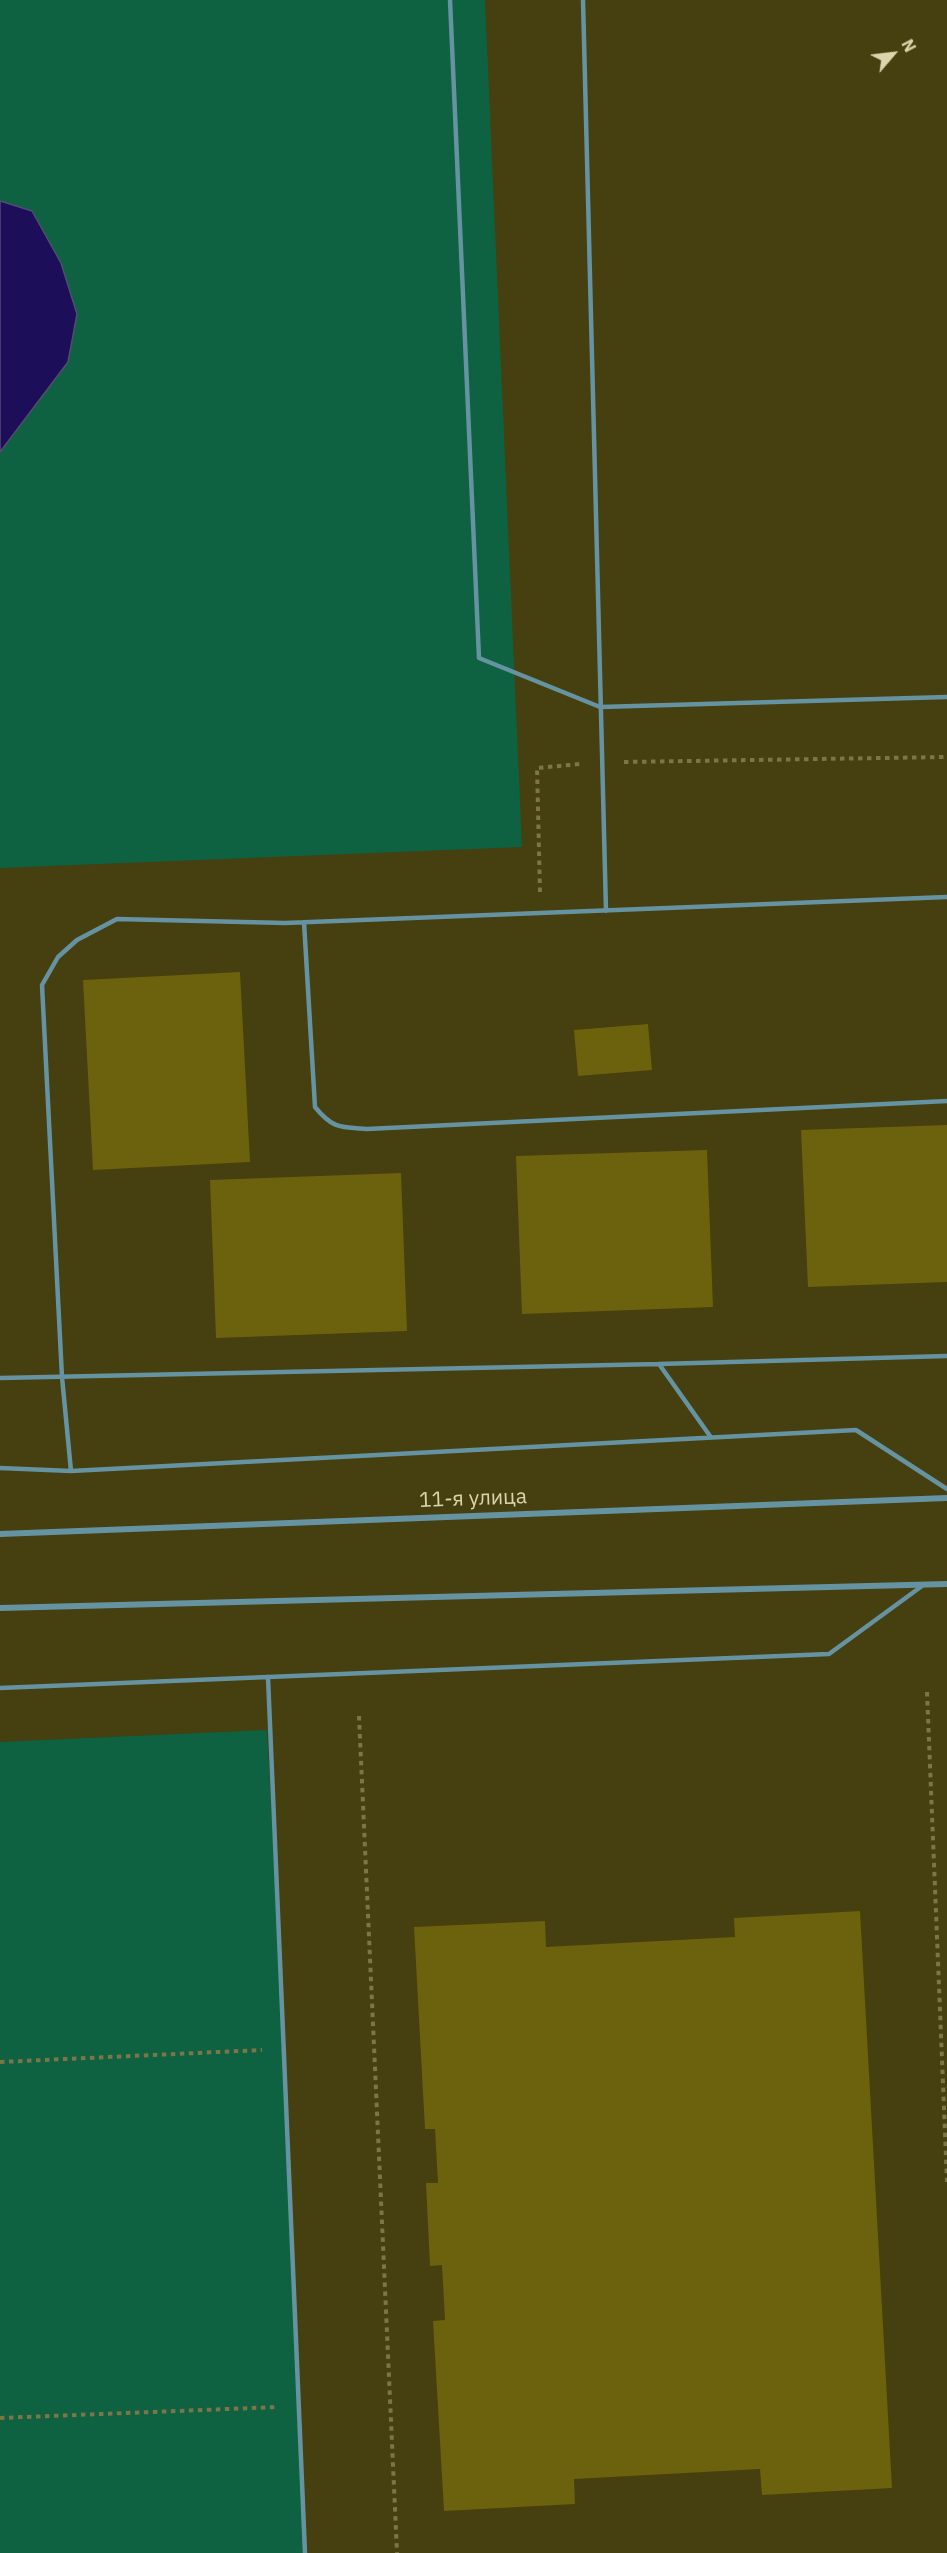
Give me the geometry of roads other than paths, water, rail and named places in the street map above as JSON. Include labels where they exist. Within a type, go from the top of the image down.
[{"type":"street","name":"11-я улица","points":[[0,1534],[947,1498]]},
{"type":"street","points":[[0,1608],[947,1584]]},
{"type":"lane","points":[[450,0],[479,658],[600,707],[947,697]]},
{"type":"lane","points":[[583,0],[606,911]]},
{"type":"lane","points":[[71,1471],[62,1377],[42,985],[58,957],[77,940],[117,919],[304,922],[947,897]]},
{"type":"lane","points":[[304,922],[315,1107],[329,1123],[345,1128],[367,1129],[947,1101]]},
{"type":"lane","points":[[0,1378],[947,1356]]},
{"type":"lane","points":[[659,1364],[710,1436]]},
{"type":"lane","points":[[0,1468],[71,1471],[856,1430],[947,1489]]},
{"type":"lane","points":[[0,1688],[829,1654],[924,1584]]},
{"type":"lane","points":[[268,1677],[305,2553]]}]
